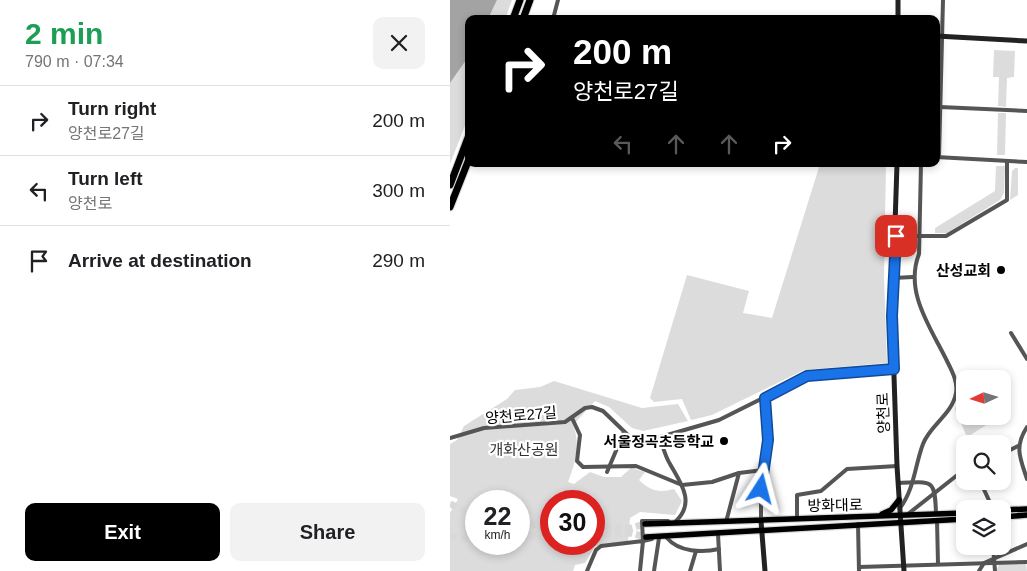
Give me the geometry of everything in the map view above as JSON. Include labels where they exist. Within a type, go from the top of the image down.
[{"type":"highway","points":[[514,15],[520,0]]},
{"type":"highway","points":[[524,15],[530,0]]},
{"type":"highway","points":[[451,181],[465,146]]},
{"type":"highway","points":[[450,207],[466,167]]},
{"type":"main road","points":[[898,0],[898,15]]},
{"type":"main road","points":[[940,37],[1027,41]]},
{"type":"main road","name":"양천로","points":[[897,167],[896,236],[893,278],[894,369],[898,500],[903,518],[903,568]]},
{"type":"main road","points":[[877,516],[891,510],[898,500]]},
{"type":"main road","points":[[1011,509],[1027,508]]},
{"type":"main road","name":"방화대로","points":[[936,517],[956,514]]},
{"type":"main road","points":[[1011,516],[1027,515]]},
{"type":"main road","name":"방화대로","points":[[645,524],[877,516],[903,518]]},
{"type":"main road","name":"방화대로","points":[[644,539],[858,524],[903,518],[956,518]]},
{"type":"main road","points":[[761,521],[764,571]]},
{"type":"street","points":[[554,15],[558,0]]},
{"type":"street","points":[[943,0],[940,107],[1027,111]]},
{"type":"street","points":[[940,157],[1027,162]]},
{"type":"street","points":[[896,236],[946,236],[1006,200],[1007,161]]},
{"type":"street","points":[[899,508],[906,500],[911,482],[916,474],[923,443],[952,407],[957,386],[917,299],[913,277],[914,267],[919,254],[921,167]]},
{"type":"street","points":[[893,278],[913,277]]},
{"type":"street","points":[[1010,333],[1027,359]]},
{"type":"street","name":"양천로27길","points":[[450,438],[484,428],[557,424],[572,418],[585,408],[598,408],[635,441],[660,438],[719,420],[807,376],[894,369]]},
{"type":"street","points":[[761,521],[761,489],[768,440],[765,398]]},
{"type":"street","points":[[572,418],[580,435],[577,452],[579,464],[583,467],[608,470],[636,466],[682,485],[712,482],[739,473],[763,470]]},
{"type":"street","points":[[1027,427],[1021,435],[1018,446],[1027,479]]},
{"type":"street","points":[[608,470],[624,432]]},
{"type":"street","points":[[660,438],[667,459],[682,485],[684,510],[676,521]]},
{"type":"street","points":[[1011,450],[1018,446]]},
{"type":"street","points":[[797,518],[798,496],[820,491],[844,470],[897,466]]},
{"type":"street","points":[[726,522],[739,473]]},
{"type":"street","points":[[903,518],[956,476]]},
{"type":"street","points":[[898,483],[927,482],[935,491],[938,564]]},
{"type":"street","points":[[640,571],[644,539],[642,523],[645,519],[710,522]]},
{"type":"street","points":[[858,524],[859,569],[903,568],[917,565],[995,561],[1027,562]]},
{"type":"street","points":[[588,571],[596,550],[601,546],[644,539],[715,534],[719,549],[720,571]]},
{"type":"street","points":[[653,571],[659,538]]},
{"type":"street","points":[[667,538],[672,544],[696,551],[707,552],[719,549]]},
{"type":"street","points":[[995,561],[1027,544]]},
{"type":"street","points":[[690,571],[696,551]]},
{"type":"street","points":[[994,555],[995,571]]},
{"type":"street","points":[[979,571],[984,563]]},
{"type":"street","points":[[948,564],[951,571]]},
{"type":"street","points":[[917,565],[920,571]]},
{"type":"green space","points":[[497,0],[512,0],[506,15],[490,15]]},
{"type":"green space","points":[[994,50],[1015,51],[1014,77],[1007,78],[1006,107],[998,106],[999,77],[993,77]]},
{"type":"green space","points":[[465,62],[465,125],[450,164],[450,83]]},
{"type":"green space","points":[[998,113],[1006,113],[1005,155],[997,155]]},
{"type":"green space","points":[[996,166],[1005,166],[1004,193],[1000,200],[947,233],[935,233],[935,228],[995,191]]},
{"type":"green space","points":[[819,167],[886,167],[884,277],[887,363],[804,370],[712,415],[691,420],[682,399],[654,402],[650,398],[687,275],[749,291],[743,313],[772,318]]},
{"type":"green space","points":[[1018,168],[1018,195],[1010,200],[1012,171]]},
{"type":"green space","name":"개화산공원","points":[[554,381],[642,408],[678,404],[688,421],[643,431],[632,428],[609,407],[595,401],[573,425],[577,447],[575,461],[568,482],[574,484],[590,472],[604,477],[621,477],[631,468],[645,472],[639,480],[647,487],[659,491],[674,489],[682,501],[675,515],[640,512],[630,518],[628,541],[605,544],[605,490],[540,490],[540,555],[590,555],[585,563],[575,565],[573,571],[450,571],[450,513],[458,499],[450,496],[450,444],[457,440],[464,426],[507,399],[515,390],[540,387]]},
{"type":"green space","points":[[962,425],[986,425],[970,435],[966,435]]},
{"type":"green space","points":[[999,564],[1026,564],[1027,571],[996,571]]},
{"type":"shaded area","points":[[450,0],[497,0],[490,15],[465,15],[465,62],[450,83]]},
{"type":"tunnel","points":[[450,504],[465,510]]},
{"type":"tunnel","points":[[530,524],[540,525]]},
{"type":"tunnel","points":[[605,527],[631,528],[645,524]]},
{"type":"tunnel","points":[[605,534],[631,533],[646,537]]},
{"type":"tunnel","points":[[530,537],[540,536]]},
{"type":"tunnel","points":[[450,537],[465,538]]},
{"type":"place","name":"산성교회","points":[[1001,270]]},
{"type":"place","name":"서울정곡초등학교","points":[[724,441]]},
{"type":"route","points":[[761,489],[768,440],[765,398],[807,376],[894,369],[892,316],[896,236]]}]
